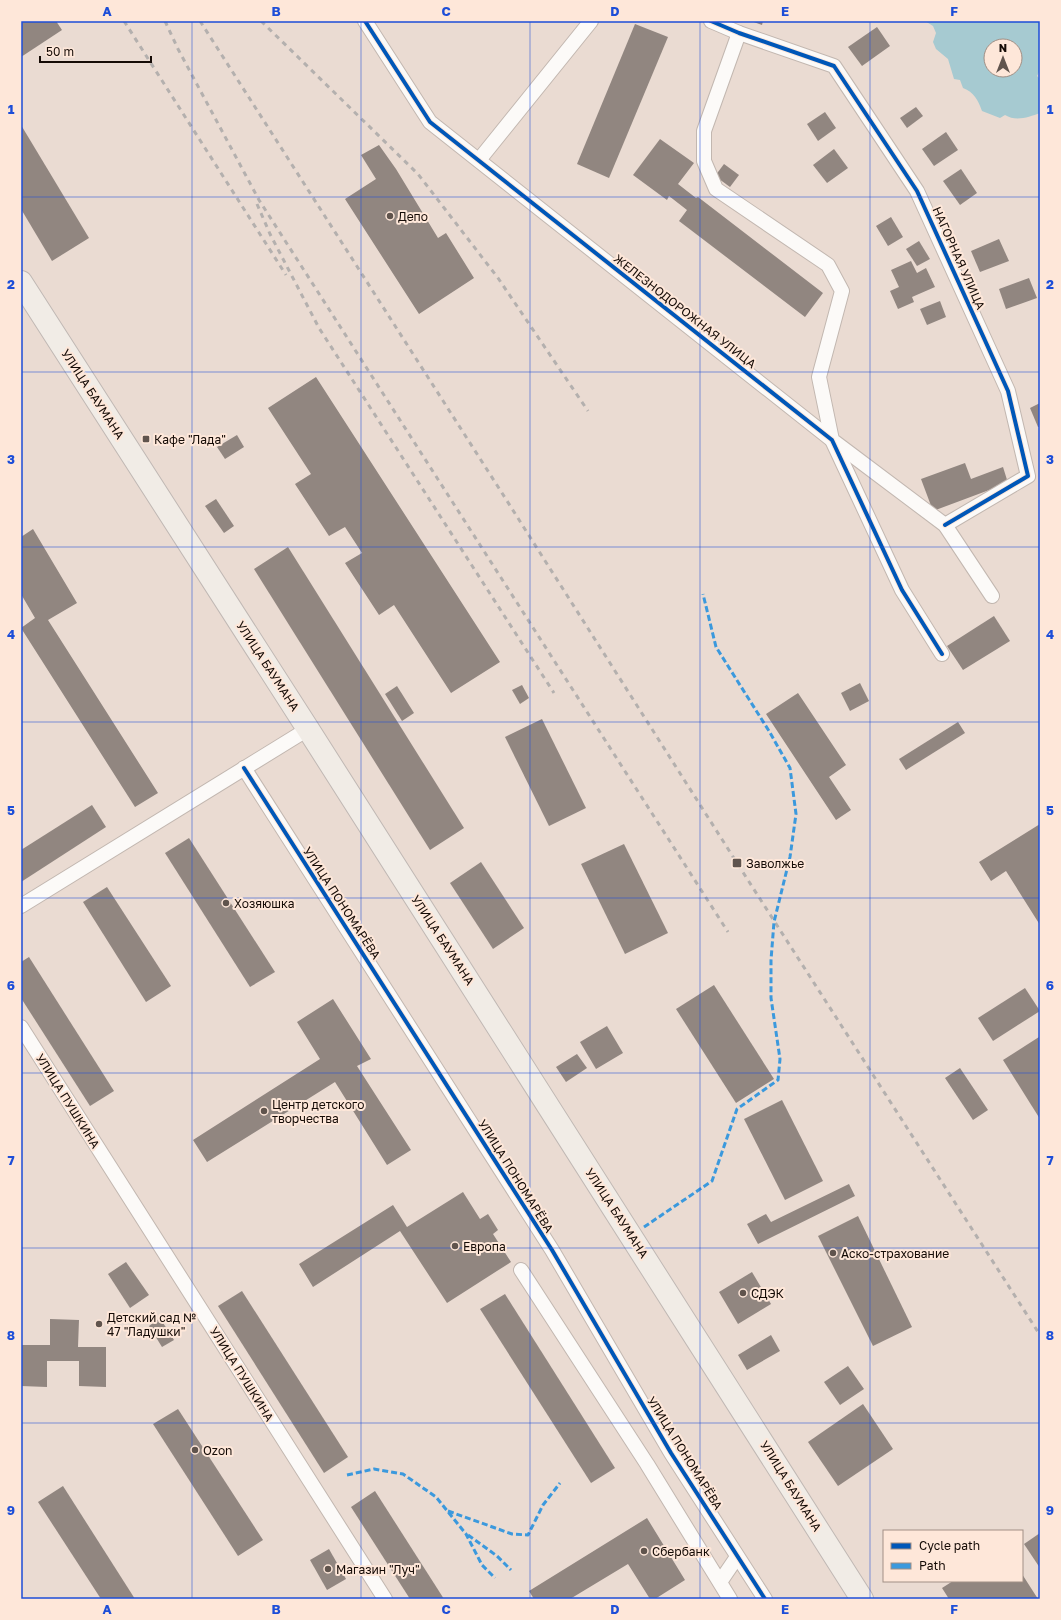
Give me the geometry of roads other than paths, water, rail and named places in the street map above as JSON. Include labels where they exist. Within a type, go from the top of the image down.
[{"type":"main road","name":"УЛИЦА БАУМАНА","points":[[21,282],[308,729],[862,1599]]},
{"type":"street","name":"ЖЕЛЕЗНОДОРОЖНАЯ УЛИЦА","points":[[365,21],[430,122],[832,440],[902,590],[942,654]]},
{"type":"street","points":[[479,160],[591,21]]},
{"type":"street","points":[[711,21],[739,33],[704,131],[704,161],[716,189],[828,266],[842,291],[819,376],[832,440],[945,525],[992,596]]},
{"type":"street","name":"НАГОРНАЯ УЛИЦА","points":[[739,33],[834,66],[918,191],[1008,391],[1028,476],[945,525]]},
{"type":"street","points":[[21,906],[308,729]]},
{"type":"street","name":"УЛИЦА ПОНОМАРЁВА","points":[[244,768],[552,1250],[671,1453],[765,1599]]},
{"type":"street","name":"УЛИЦА ПУШКИНА","points":[[21,1027],[385,1599]]},
{"type":"street","points":[[521,1270],[647,1464],[730,1599]]},
{"type":"street","points":[[720,1582],[737,1557]]},
{"type":"water","points":[[925,21],[1040,21],[1040,70],[1037,76],[1040,79],[1040,113],[1022,118],[1014,118],[1005,115],[1000,118],[982,111],[973,94],[963,88],[960,80],[954,79],[948,59],[936,49],[933,42],[936,33],[933,26]]},
{"type":"railway","points":[[124,21],[286,275]]},
{"type":"railway","points":[[165,21],[178,49],[259,200],[728,932]]},
{"type":"railway","points":[[200,21],[1040,1335]]},
{"type":"railway","points":[[261,21],[418,174],[498,278],[588,411]]},
{"type":"railway","points":[[257,204],[270,234],[319,328],[554,693]]},
{"type":"place","name":"Депо","points":[[390,216]]},
{"type":"place","name":"Кафе \"Лада\"","points":[[146,439]]},
{"type":"place","name":"Заволжье","points":[[737,863]]},
{"type":"place","name":"Хозяюшка","points":[[226,903]]},
{"type":"place","name":"Центр детского творчества","points":[[264,1111]]},
{"type":"place","name":"Европа","points":[[455,1246]]},
{"type":"place","name":"Аско-страхование","points":[[833,1253]]},
{"type":"place","name":"СДЭК","points":[[743,1293]]},
{"type":"place","name":"Детский сад № 47 \"Ладушки\"","points":[[99,1324]]},
{"type":"place","name":"Ozon","points":[[195,1450]]},
{"type":"place","name":"Сбербанк","points":[[644,1551]]},
{"type":"place","name":"Магазин \"Луч\"","points":[[328,1569]]}]
